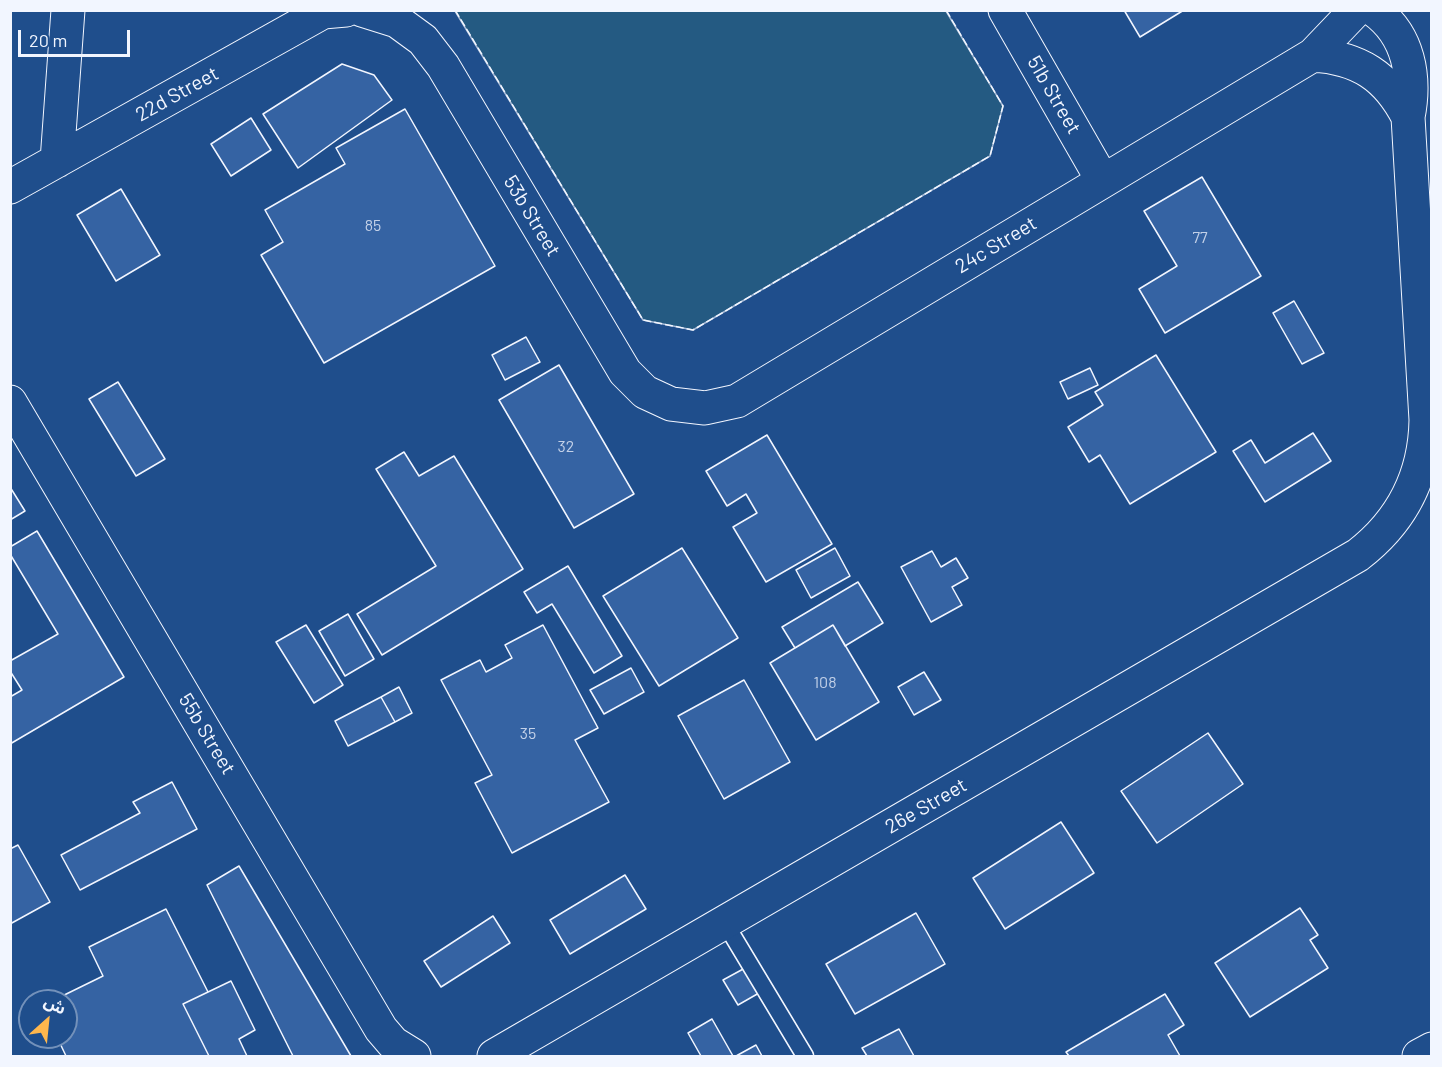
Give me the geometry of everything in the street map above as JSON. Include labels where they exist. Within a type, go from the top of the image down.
[{"type":"street","points":[[57,162],[68,10]]},
{"type":"street","name":"22d Street","points":[[10,187],[323,12],[346,10]]},
{"type":"street","name":"53b Street","points":[[362,10],[397,21],[423,40],[443,66],[625,372],[645,392],[671,404]]},
{"type":"street","name":"51b Street","points":[[1005,10],[1103,181]]},
{"type":"street","name":"24c Street","points":[[671,404],[705,408],[737,401],[1313,55],[1356,10]]},
{"type":"street","name":"26e Street","points":[[494,1056],[1358,555],[1388,529],[1404,505],[1417,478],[1426,440],[1426,420],[1408,117],[1413,95],[1412,73],[1406,52],[1396,32],[1374,10]]},
{"type":"street","points":[[1313,55],[1347,60],[1377,76],[1390,88],[1408,117]]},
{"type":"street","name":"55b Street","points":[[10,402],[381,1029],[393,1043],[414,1056]]},
{"type":"street","points":[[1419,1056],[1431,1049]]},
{"type":"lane","points":[[725,923],[805,1056]]},
{"type":"shaded area","points":[[455,11],[946,11],[1003,106],[990,156],[693,330],[643,320]]},
{"type":"building","points":[[1124,10],[1184,10],[1140,37]]},
{"type":"building","points":[[342,64],[374,75],[392,100],[298,168],[263,114]]},
{"type":"building","points":[[405,109],[495,266],[324,363],[261,255],[283,242],[265,210],[345,164],[336,148]]},
{"type":"building","points":[[251,118],[271,150],[231,176],[211,144]]},
{"type":"building","points":[[1202,177],[1261,276],[1165,333],[1139,289],[1177,266],[1144,211]]},
{"type":"building","points":[[121,189],[160,255],[116,281],[77,215]]},
{"type":"building","points":[[1294,301],[1324,353],[1302,364],[1273,313]]},
{"type":"building","points":[[526,337],[540,362],[505,380],[492,355]]},
{"type":"building","points":[[1156,355],[1216,452],[1130,504],[1100,455],[1089,462],[1068,427],[1103,405],[1095,392]]},
{"type":"building","points":[[559,365],[634,494],[574,528],[499,400]]},
{"type":"building","points":[[1090,368],[1098,385],[1068,399],[1060,382]]},
{"type":"building","points":[[118,382],[165,459],[136,476],[89,399]]},
{"type":"building","points":[[1313,433],[1331,461],[1265,502],[1233,451],[1251,440],[1265,463]]},
{"type":"building","points":[[767,435],[832,544],[766,582],[733,527],[757,513],[746,494],[727,506],[706,471]]},
{"type":"building","points":[[404,452],[419,476],[454,456],[523,569],[382,655],[357,614],[436,566],[376,469]]},
{"type":"building","points":[[10,487],[25,511],[10,520]]},
{"type":"building","points":[[37,531],[124,677],[10,744],[10,697],[22,690],[10,671],[10,661],[58,634],[10,554],[10,547]]},
{"type":"building","points":[[682,548],[738,638],[659,686],[603,596]]},
{"type":"building","points":[[835,548],[850,576],[811,598],[796,570]]},
{"type":"building","points":[[932,551],[941,567],[956,558],[968,578],[952,587],[962,605],[931,622],[901,567]]},
{"type":"building","points":[[568,566],[622,656],[594,673],[552,604],[537,613],[524,592]]},
{"type":"building","points":[[858,582],[883,623],[845,646],[833,625],[795,648],[782,627]]},
{"type":"building","points":[[348,614],[374,659],[345,676],[319,631]]},
{"type":"building","points":[[306,625],[343,685],[314,703],[276,642]]},
{"type":"building","points":[[543,625],[598,728],[575,740],[609,802],[512,853],[475,783],[492,775],[441,680],[480,660],[486,672],[512,658],[505,645]]},
{"type":"building","points":[[833,625],[879,702],[816,740],[770,663]]},
{"type":"building","points":[[631,668],[644,692],[604,714],[590,690]]},
{"type":"building","points":[[924,672],[941,700],[914,715],[898,687]]},
{"type":"building","points":[[744,680],[790,762],[724,799],[678,716]]},
{"type":"building","points":[[399,687],[412,713],[395,722],[381,697]]},
{"type":"building","points":[[381,697],[395,722],[348,746],[335,721]]},
{"type":"building","points":[[1208,733],[1243,784],[1157,843],[1121,791]]},
{"type":"building","points":[[172,782],[197,829],[80,890],[61,855],[140,813],[133,802]]},
{"type":"building","points":[[1061,822],[1094,873],[1005,929],[973,878]]},
{"type":"building","points":[[18,845],[50,902],[10,924],[10,849]]},
{"type":"building","points":[[239,866],[351,1056],[293,1056],[207,885]]},
{"type":"building","points":[[625,875],[646,909],[570,954],[550,920]]},
{"type":"building","points":[[1300,908],[1318,935],[1310,940],[1328,968],[1250,1017],[1215,963]]},
{"type":"building","points":[[166,909],[208,992],[183,1004],[209,1056],[66,1056],[63,1049],[78,1049],[76,989],[103,976],[89,947]]},
{"type":"building","points":[[916,913],[945,964],[855,1014],[826,964]]},
{"type":"building","points":[[493,916],[510,943],[441,987],[424,961]]},
{"type":"building","points":[[745,968],[759,993],[738,1005],[723,980]]},
{"type":"building","points":[[231,981],[255,1030],[239,1039],[247,1056],[209,1056],[183,1004]]},
{"type":"building","points":[[1165,994],[1184,1025],[1168,1035],[1180,1056],[1069,1056],[1066,1052]]},
{"type":"building","points":[[712,1019],[733,1056],[701,1056],[688,1033]]},
{"type":"building","points":[[899,1029],[914,1056],[867,1056],[862,1048]]},
{"type":"building","points":[[756,1045],[762,1056],[736,1056]]},
{"type":"fence","points":[[455,10],[643,320],[693,330],[990,156],[1003,106],[946,10]]}]
